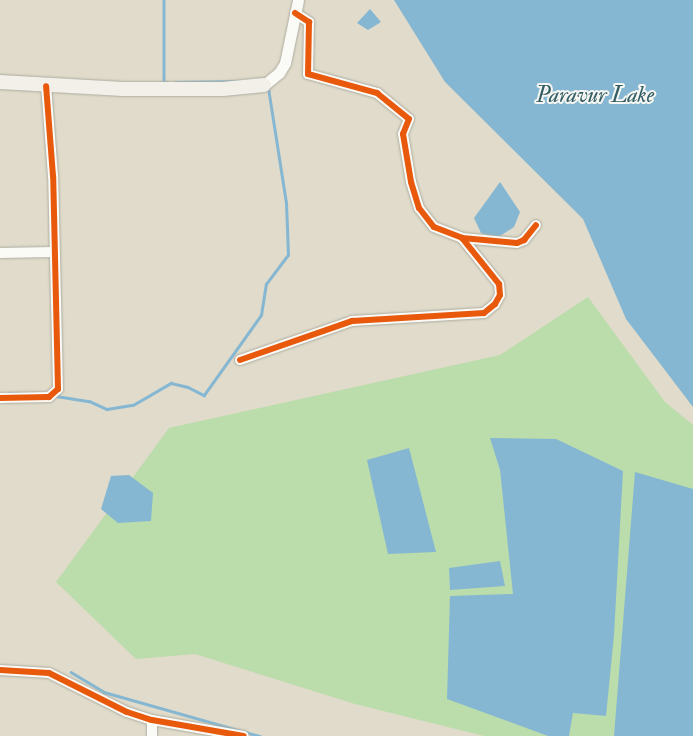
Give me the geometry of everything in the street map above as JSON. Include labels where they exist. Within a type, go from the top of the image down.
[{"type":"main road","points":[[0,82],[46,86],[223,89],[269,81]]},
{"type":"street","points":[[269,81],[285,63],[298,0]]},
{"type":"street","points":[[295,13],[309,22],[308,74],[377,93],[409,119],[403,134],[411,182],[419,208],[434,227],[462,238],[517,242],[524,240],[536,225]]},
{"type":"street","points":[[0,398],[53,394],[60,370],[54,252],[53,176],[46,86]]},
{"type":"street","points":[[240,360],[352,321],[484,313],[495,304],[500,294],[499,284],[462,238]]},
{"type":"street","points":[[0,253],[54,252]]},
{"type":"street","points":[[0,670],[49,673],[127,712],[152,720],[244,736]]},
{"type":"street","points":[[152,720],[152,736]]},
{"type":"green space","points":[[588,297],[665,402],[693,425],[693,736],[484,736],[355,704],[195,654],[136,659],[56,582],[169,428],[500,355]]},
{"type":"water","name":"Paravur Lake","points":[[394,0],[693,0],[693,407],[626,319],[583,219],[445,82]]},
{"type":"water","points":[[370,9],[381,22],[368,30],[357,23]]},
{"type":"water","points":[[500,182],[520,212],[514,227],[497,238],[481,233],[474,218]]},
{"type":"water","points":[[490,438],[556,439],[623,471],[614,635],[606,716],[573,713],[569,736],[548,736],[447,699],[450,596],[513,594],[500,470]]},
{"type":"water","points":[[409,448],[436,552],[388,554],[367,460]]},
{"type":"water","points":[[635,472],[693,489],[693,736],[614,736]]},
{"type":"water","points":[[129,475],[153,493],[151,521],[118,523],[101,509],[111,476]]},
{"type":"water","points":[[500,561],[505,586],[450,590],[449,568]]},
{"type":"waterway","points":[[164,0],[164,83],[167,82]]},
{"type":"waterway","points":[[175,82],[239,81]]},
{"type":"waterway","points":[[56,396],[89,401],[107,409],[133,405],[171,383],[188,387],[204,395],[261,315],[266,284],[288,255],[286,203],[268,88]]},
{"type":"waterway","points":[[9,393],[36,393]]},
{"type":"waterway","points":[[71,672],[104,692],[260,736]]},
{"type":"cycle path","points":[[295,13],[309,22],[308,74],[377,93],[409,119],[403,134],[411,182],[419,208],[434,227],[462,238],[517,243],[524,240],[536,225]]},
{"type":"cycle path","points":[[0,398],[49,397],[58,389],[53,176],[46,86]]},
{"type":"cycle path","points":[[240,360],[352,321],[484,313],[495,304],[500,295],[499,284],[462,238]]},
{"type":"cycle path","points":[[0,670],[49,673],[127,712],[152,720],[244,736]]}]
